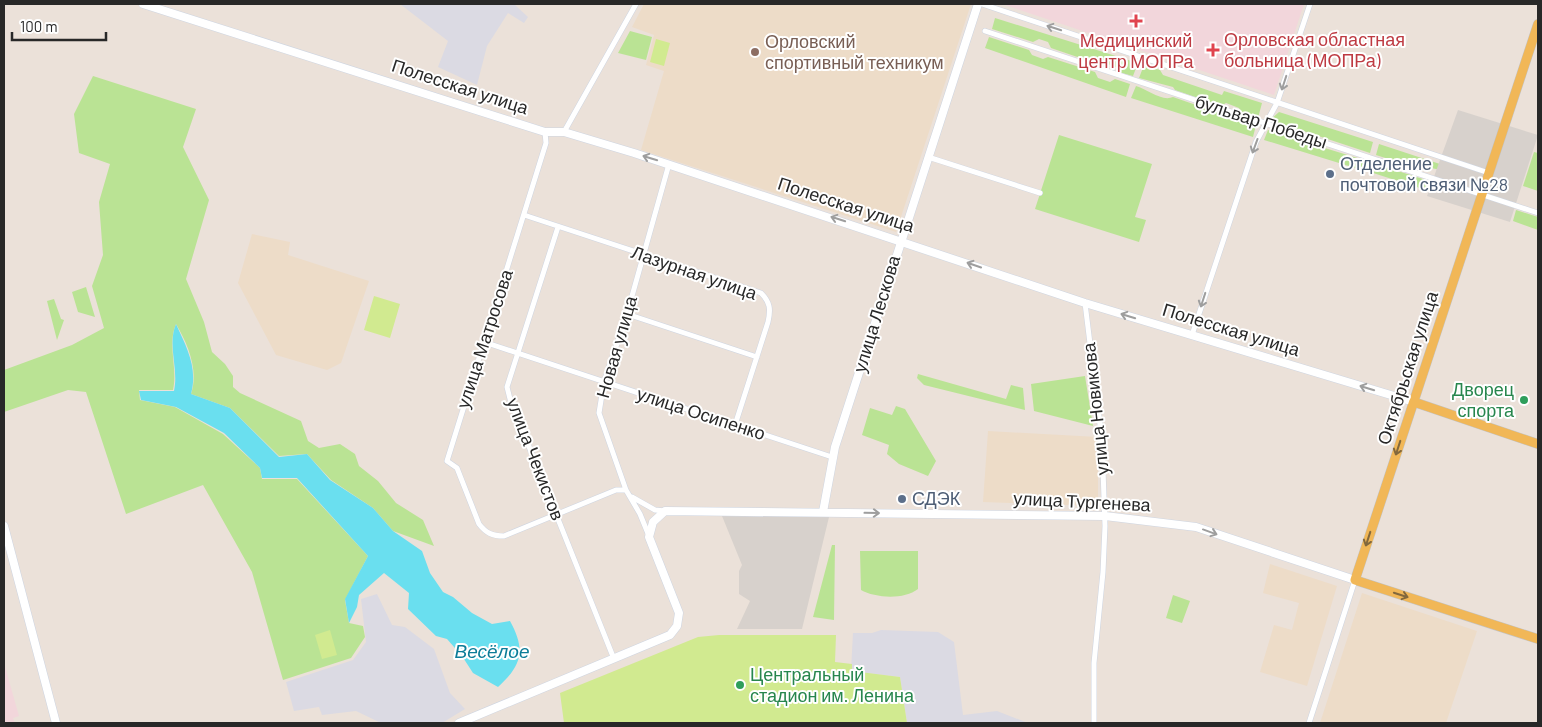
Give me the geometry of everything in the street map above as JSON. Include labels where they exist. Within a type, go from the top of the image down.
[{"type":"main road","name":"Полесская улица","points":[[143,4],[545,132],[564,132],[669,164],[1085,303],[1414,402],[1538,444]]},
{"type":"main road","name":"улица Лескова","points":[[823,512],[832,457],[900,240],[978,4]]},
{"type":"main road","name":"Октябрьская улица","points":[[1355,580],[1538,24]]},
{"type":"main road","name":"улица Тургенева","points":[[665,511],[1105,516],[1196,527],[1538,639]]},
{"type":"main road","points":[[649,537],[653,522],[665,511]]},
{"type":"main road","points":[[4,526],[56,723]]},
{"type":"main road","name":"Новая улица","points":[[614,659],[670,635],[677,626],[679,613],[649,537]]},
{"type":"main road","points":[[459,723],[614,659]]},
{"type":"street","points":[[564,132],[636,4]]},
{"type":"street","name":"бульвар Победы","points":[[982,4],[1489,173]]},
{"type":"street","points":[[1192,335],[1235,202],[1264,124],[1277,103],[1310,4]]},
{"type":"street","name":"бульвар Победы","points":[[985,31],[1538,213]]},
{"type":"street","name":"улица Матросова","points":[[545,132],[546,143],[447,461],[457,468],[479,524],[490,534],[504,536],[555,514]]},
{"type":"street","points":[[928,157],[1040,193]]},
{"type":"street","name":"Новая улица","points":[[649,537],[631,496],[626,490],[599,413],[604,382],[627,314],[669,164]]},
{"type":"street","name":"Лазурная улица","points":[[524,215],[761,293],[767,300],[770,314],[735,425]]},
{"type":"street","name":"улица Чекистов","points":[[558,227],[507,387],[555,514],[614,659]]},
{"type":"street","name":"улица Новикова","points":[[1085,303],[1102,441],[1105,516],[1103,572],[1094,663],[1094,723]]},
{"type":"street","points":[[627,314],[757,357]]},
{"type":"street","name":"улица Осипенко","points":[[484,342],[832,457]]},
{"type":"street","points":[[555,514],[616,490],[626,490]]},
{"type":"street","points":[[631,496],[655,510],[665,511]]},
{"type":"street","name":"Октябрьская улица","points":[[1309,723],[1355,580]]},
{"type":"shaded area","points":[[400,4],[514,4],[528,17],[524,23],[508,13],[487,46],[477,85],[438,67],[448,41]]},
{"type":"shaded area","points":[[644,4],[971,4],[896,232],[641,150],[664,71],[646,65],[654,35],[632,27]]},
{"type":"shaded area","name":"Орловская областная больница (МОПРа)","points":[[1002,4],[1304,4],[1274,95]]},
{"type":"shaded area","points":[[1458,110],[1538,135],[1510,222],[1427,196]]},
{"type":"shaded area","points":[[252,234],[290,242],[288,255],[369,281],[341,363],[327,370],[276,355],[238,283]]},
{"type":"shaded area","points":[[988,431],[1098,437],[1098,506],[983,502]]},
{"type":"shaded area","points":[[722,516],[829,517],[802,629],[737,629],[750,601],[739,594],[739,571],[742,565]]},
{"type":"shaded area","points":[[1270,564],[1337,586],[1307,686],[1260,672],[1274,625],[1292,630],[1299,603],[1263,593]]},
{"type":"shaded area","points":[[1362,593],[1477,631],[1446,723],[1320,723]]},
{"type":"shaded area","points":[[377,594],[392,625],[405,627],[434,649],[450,693],[465,709],[442,723],[381,723],[356,711],[322,715],[319,707],[294,711],[286,682],[353,660],[366,642],[361,599]]},
{"type":"shaded area","points":[[881,630],[938,632],[954,642],[963,715],[997,711],[1028,723],[907,723],[900,677],[851,671],[853,633],[872,633]]},
{"type":"shaded area","points":[[4,663],[19,716],[13,718],[15,723],[4,723]]},
{"type":"green space","points":[[995,18],[1138,63],[1133,76],[1118,72],[1116,67],[1102,62],[1098,64],[1051,48],[1048,42],[1039,39],[1033,42],[992,29]]},
{"type":"green space","points":[[630,31],[652,37],[646,60],[618,53]]},
{"type":"green space","points":[[989,37],[1029,50],[1032,55],[1043,59],[1048,57],[1095,72],[1098,78],[1110,82],[1115,79],[1130,84],[1126,97],[985,48]]},
{"type":"green space","points":[[656,39],[670,43],[664,66],[650,62]]},
{"type":"green space","points":[[1144,65],[1160,70],[1163,75],[1222,95],[1224,91],[1262,103],[1258,118],[1241,112],[1239,108],[1226,103],[1221,106],[1175,90],[1173,87],[1139,78]]},
{"type":"green space","points":[[93,76],[196,109],[183,147],[209,200],[186,279],[204,322],[212,352],[225,364],[233,376],[233,387],[240,393],[301,421],[308,441],[319,448],[340,444],[355,454],[359,466],[378,481],[396,503],[423,520],[434,546],[393,531],[373,508],[331,480],[307,454],[279,456],[230,408],[191,394],[194,376],[193,367],[185,340],[176,324],[172,340],[173,390],[139,390],[140,400],[175,407],[223,434],[260,468],[262,479],[297,479],[368,556],[345,600],[349,623],[363,626],[365,637],[351,658],[283,680],[252,572],[203,485],[126,514],[86,392],[68,390],[4,412],[4,370],[72,345],[104,328],[92,286],[103,255],[99,202],[110,164],[79,153],[74,114]]},
{"type":"green space","points":[[1136,86],[1159,97],[1173,97],[1219,113],[1222,117],[1235,121],[1239,119],[1256,125],[1253,137],[1131,98]]},
{"type":"green space","points":[[1279,112],[1373,142],[1370,153],[1270,120]]},
{"type":"green space","points":[[1268,130],[1367,161],[1365,171],[1264,140]]},
{"type":"green space","points":[[1059,135],[1152,164],[1135,217],[1146,220],[1139,242],[1035,209]]},
{"type":"green space","points":[[1379,144],[1443,165],[1441,170],[1431,168],[1429,172],[1376,155]]},
{"type":"green space","points":[[1534,152],[1538,153],[1538,191],[1523,186]]},
{"type":"green space","points":[[1373,163],[1426,180],[1425,185],[1447,192],[1470,204],[1370,172]]},
{"type":"green space","points":[[1516,210],[1538,217],[1538,230],[1513,221]]},
{"type":"green space","points":[[86,287],[95,317],[78,312],[72,292]]},
{"type":"green space","points":[[374,296],[400,304],[390,338],[364,330]]},
{"type":"green space","points":[[54,299],[61,319],[64,320],[57,340],[47,301]]},
{"type":"green space","points":[[918,374],[1006,399],[1011,385],[1023,388],[1025,410],[924,385],[917,378]]},
{"type":"green space","points":[[1085,376],[1093,426],[1034,411],[1031,384]]},
{"type":"green space","points":[[896,406],[905,409],[936,461],[928,476],[899,464],[887,454],[889,445],[862,435],[870,408],[892,415]]},
{"type":"green space","points":[[832,545],[835,545],[834,620],[813,617]]},
{"type":"green space","points":[[860,551],[918,551],[918,589],[905,595],[890,597],[874,595],[861,590]]},
{"type":"green space","points":[[1173,595],[1190,601],[1182,623],[1166,618]]},
{"type":"green space","points":[[330,630],[337,655],[322,659],[315,635]]},
{"type":"green space","name":"Центральный стадион им. Ленина","points":[[719,635],[836,635],[835,662],[852,664],[852,671],[900,677],[907,723],[564,723],[560,693],[698,637]]},
{"type":"water","name":"Весёлое","points":[[176,324],[192,367],[193,385],[191,394],[230,408],[279,457],[307,454],[330,480],[373,508],[393,531],[422,551],[430,573],[443,592],[453,597],[472,613],[492,624],[510,621],[518,640],[519,657],[517,664],[498,687],[473,673],[462,656],[447,639],[436,636],[408,609],[409,593],[384,573],[359,595],[357,607],[349,623],[345,599],[368,556],[297,478],[262,478],[260,468],[224,433],[176,407],[141,400],[139,391],[174,391],[173,341]]},
{"type":"place","name":"Медицинский центр МОПРа","points":[[1136,21]]},
{"type":"place","name":"Орловская областная больница (МОПРа)","points":[[1213,50]]},
{"type":"place","name":"Орловский спортивный техникум","points":[[755,52]]},
{"type":"place","name":"Отделение почтовой связи №28","points":[[1330,174]]},
{"type":"place","name":"Дворец спорта","points":[[1524,400]]},
{"type":"place","name":"СДЭК","points":[[902,499]]},
{"type":"place","name":"Центральный стадион им. Ленина","points":[[740,685]]}]
